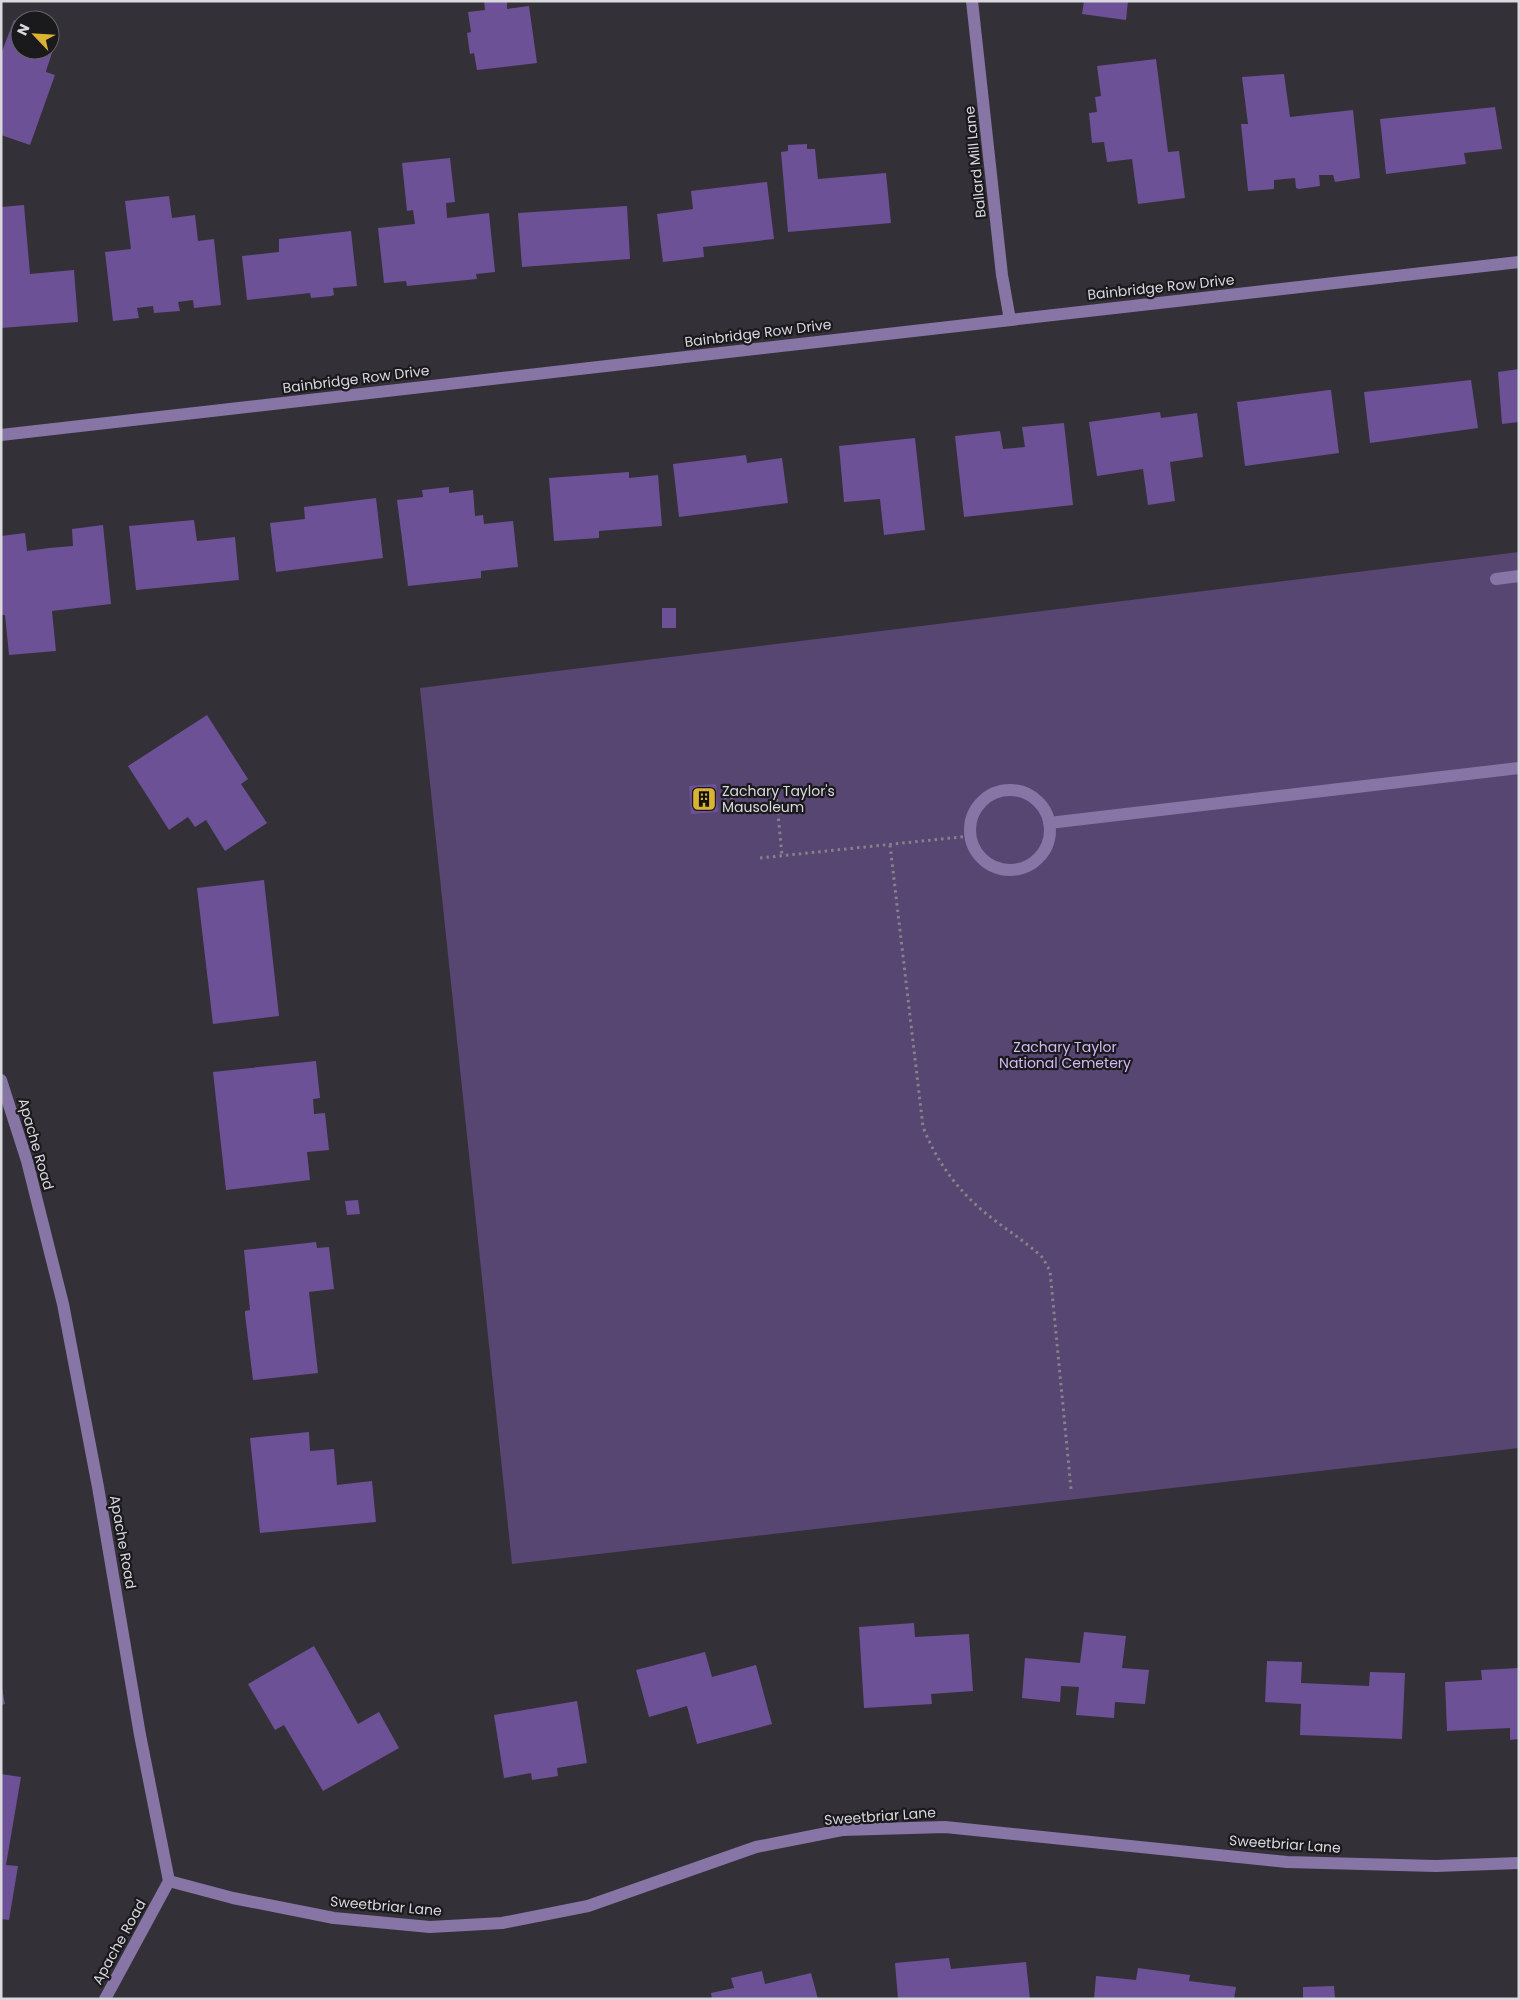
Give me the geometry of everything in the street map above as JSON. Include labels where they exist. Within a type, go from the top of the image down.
[{"type":"street","name":"Ballard Mill Lane","points":[[972,1],[1002,275],[1010,320]]},
{"type":"street","name":"Bainbridge Row Drive","points":[[1,435],[1519,262]]},
{"type":"street","points":[[1496,578],[1519,576]]},
{"type":"street","points":[[1049,823],[1519,768]]},
{"type":"street","points":[[1003,790],[1016,790],[1028,794],[1038,801],[1045,811],[1049,823],[1049,836],[1046,848],[1028,865],[1016,869],[1004,869],[992,865],[982,858],[974,848],[970,836],[970,824],[974,812],[981,802],[991,794],[1003,790]]},
{"type":"street","name":"Apache Road","points":[[1,1080],[27,1161],[63,1304],[98,1487],[140,1735],[169,1881],[105,1999]]},
{"type":"street","name":"Sweetbriar Lane","points":[[169,1881],[233,1898],[334,1918],[430,1927],[502,1923],[588,1906],[756,1847],[842,1830],[945,1827],[1287,1862],[1436,1866],[1519,1863]]},
{"type":"path","points":[[724,798],[776,793],[782,856]]},
{"type":"path","points":[[760,858],[970,836]]},
{"type":"path","points":[[890,845],[923,1128],[932,1148],[951,1178],[975,1204],[1043,1258],[1050,1271],[1071,1489]]},
{"type":"green space","name":"Zachary Taylor National Cemetery","points":[[1519,552],[1519,1448],[512,1564],[420,688]]},
{"type":"building","points":[[484,1],[507,1],[507,9],[529,6],[537,63],[477,70],[474,53],[470,54],[467,33],[471,32],[468,12],[485,10]]},
{"type":"building","points":[[1084,1],[1128,1],[1126,20],[1082,14]]},
{"type":"building","points":[[10,30],[10,60],[50,60],[46,72],[55,75],[30,145],[1,135],[1,54]]},
{"type":"building","points":[[1156,59],[1168,152],[1179,151],[1185,198],[1138,204],[1132,159],[1107,162],[1104,142],[1092,143],[1089,113],[1097,112],[1095,97],[1101,96],[1097,66]]},
{"type":"building","points":[[1284,74],[1290,117],[1353,110],[1360,178],[1335,182],[1333,175],[1319,175],[1320,186],[1299,189],[1296,188],[1295,178],[1274,180],[1274,189],[1248,191],[1241,124],[1248,124],[1242,77]]},
{"type":"building","points":[[1495,107],[1502,149],[1464,153],[1466,164],[1386,174],[1380,119]]},
{"type":"building","points":[[807,144],[807,149],[815,149],[818,179],[886,173],[891,223],[788,232],[781,152],[788,151],[788,145]]},
{"type":"building","points":[[450,158],[455,202],[446,203],[447,218],[489,213],[495,272],[476,274],[477,279],[407,286],[406,281],[384,283],[378,228],[415,224],[413,210],[407,211],[402,163]]},
{"type":"building","points":[[767,182],[774,239],[703,247],[704,257],[663,262],[657,214],[693,209],[691,191]]},
{"type":"building","points":[[169,196],[172,218],[195,215],[198,241],[214,239],[221,305],[194,308],[193,300],[178,302],[180,311],[154,313],[153,306],[137,308],[139,318],[113,321],[105,252],[131,249],[125,201]]},
{"type":"building","points":[[24,205],[30,274],[74,270],[78,322],[1,328],[1,207]]},
{"type":"building","points":[[627,206],[630,259],[522,267],[518,213]]},
{"type":"building","points":[[351,231],[357,286],[333,288],[334,295],[331,296],[311,298],[310,293],[247,300],[242,256],[279,252],[279,239]]},
{"type":"building","points":[[1519,369],[1519,422],[1502,424],[1498,372]]},
{"type":"building","points":[[1471,380],[1478,428],[1370,443],[1364,392]]},
{"type":"building","points":[[1331,390],[1339,453],[1245,466],[1237,402]]},
{"type":"building","points":[[1160,412],[1161,418],[1197,413],[1203,457],[1170,462],[1175,501],[1148,505],[1143,469],[1097,476],[1089,422]]},
{"type":"building","points":[[1064,423],[1073,505],[964,517],[955,436],[1000,431],[1003,449],[1025,447],[1022,427]]},
{"type":"building","points":[[915,438],[925,530],[884,535],[880,499],[844,502],[839,446]]},
{"type":"building","points":[[746,455],[747,463],[782,458],[788,503],[679,517],[673,464]]},
{"type":"building","points":[[629,472],[629,478],[658,475],[662,526],[599,531],[599,538],[554,541],[549,478]]},
{"type":"building","points":[[449,487],[449,493],[473,490],[475,516],[483,515],[484,524],[513,521],[518,567],[481,571],[481,578],[408,586],[397,500],[423,497],[422,490]]},
{"type":"building","points":[[376,498],[383,558],[276,572],[270,523],[305,519],[304,507]]},
{"type":"building","points":[[194,520],[197,541],[235,537],[239,580],[136,590],[129,526]]},
{"type":"building","points":[[103,525],[111,604],[52,611],[56,651],[9,655],[5,615],[1,615],[1,536],[25,533],[27,551],[73,546],[72,529]]},
{"type":"building","points":[[662,608],[676,608],[676,628],[662,628]]},
{"type":"building","points":[[207,715],[248,779],[241,784],[267,823],[225,851],[206,820],[195,827],[188,817],[169,830],[128,766]]},
{"type":"building","name":"Zachary Taylor's Mausoleum","points":[[716,784],[718,812],[691,814],[689,786]]},
{"type":"building","points":[[264,880],[279,1016],[213,1024],[197,888]]},
{"type":"building","points":[[316,1061],[320,1098],[313,1099],[314,1114],[325,1113],[329,1150],[307,1152],[310,1180],[226,1190],[213,1072]]},
{"type":"building","points":[[358,1200],[360,1214],[347,1215],[345,1201]]},
{"type":"building","points":[[316,1242],[317,1248],[329,1247],[334,1289],[309,1292],[318,1373],[253,1380],[245,1314],[245,1311],[250,1310],[244,1250]]},
{"type":"building","points":[[309,1432],[310,1451],[334,1449],[337,1485],[372,1481],[376,1522],[260,1533],[250,1438]]},
{"type":"building","points":[[914,1623],[915,1637],[969,1634],[973,1691],[931,1694],[932,1704],[864,1708],[859,1627]]},
{"type":"building","points":[[1084,1632],[1126,1636],[1122,1668],[1149,1670],[1145,1704],[1115,1702],[1114,1718],[1076,1715],[1079,1687],[1061,1686],[1060,1702],[1022,1698],[1025,1658],[1080,1663]]},
{"type":"building","points":[[314,1646],[358,1724],[379,1712],[399,1748],[323,1791],[284,1725],[275,1730],[248,1684]]},
{"type":"building","points":[[705,1652],[712,1677],[756,1665],[772,1724],[697,1744],[687,1706],[649,1717],[636,1670]]},
{"type":"building","points":[[1267,1661],[1302,1662],[1301,1683],[1369,1686],[1370,1672],[1405,1673],[1402,1739],[1300,1735],[1301,1704],[1265,1702]]},
{"type":"building","points":[[1519,1668],[1519,1739],[1510,1740],[1510,1728],[1447,1731],[1445,1682],[1482,1680],[1481,1670]]},
{"type":"building","points":[[1,1689],[5,1704],[1,1705]]},
{"type":"building","points":[[577,1701],[587,1763],[557,1768],[558,1776],[532,1780],[531,1773],[504,1778],[494,1715]]},
{"type":"building","points":[[1,1774],[21,1777],[6,1865],[18,1866],[9,1920],[1,1919]]},
{"type":"building","points":[[949,1958],[951,1969],[1026,1962],[1030,1999],[898,1999],[895,1963]]},
{"type":"building","points":[[1138,1968],[1190,1975],[1189,1981],[1236,1987],[1234,1999],[1094,1999],[1096,1976],[1136,1980]]},
{"type":"building","points":[[762,1971],[765,1984],[811,1973],[818,1999],[712,1999],[711,1993],[734,1988],[731,1978]]},
{"type":"building","points":[[1334,1986],[1335,1999],[1303,1999],[1303,1987]]},
{"type":"place","name":"Zachary Taylor's Mausoleum","points":[[704,799]]}]
